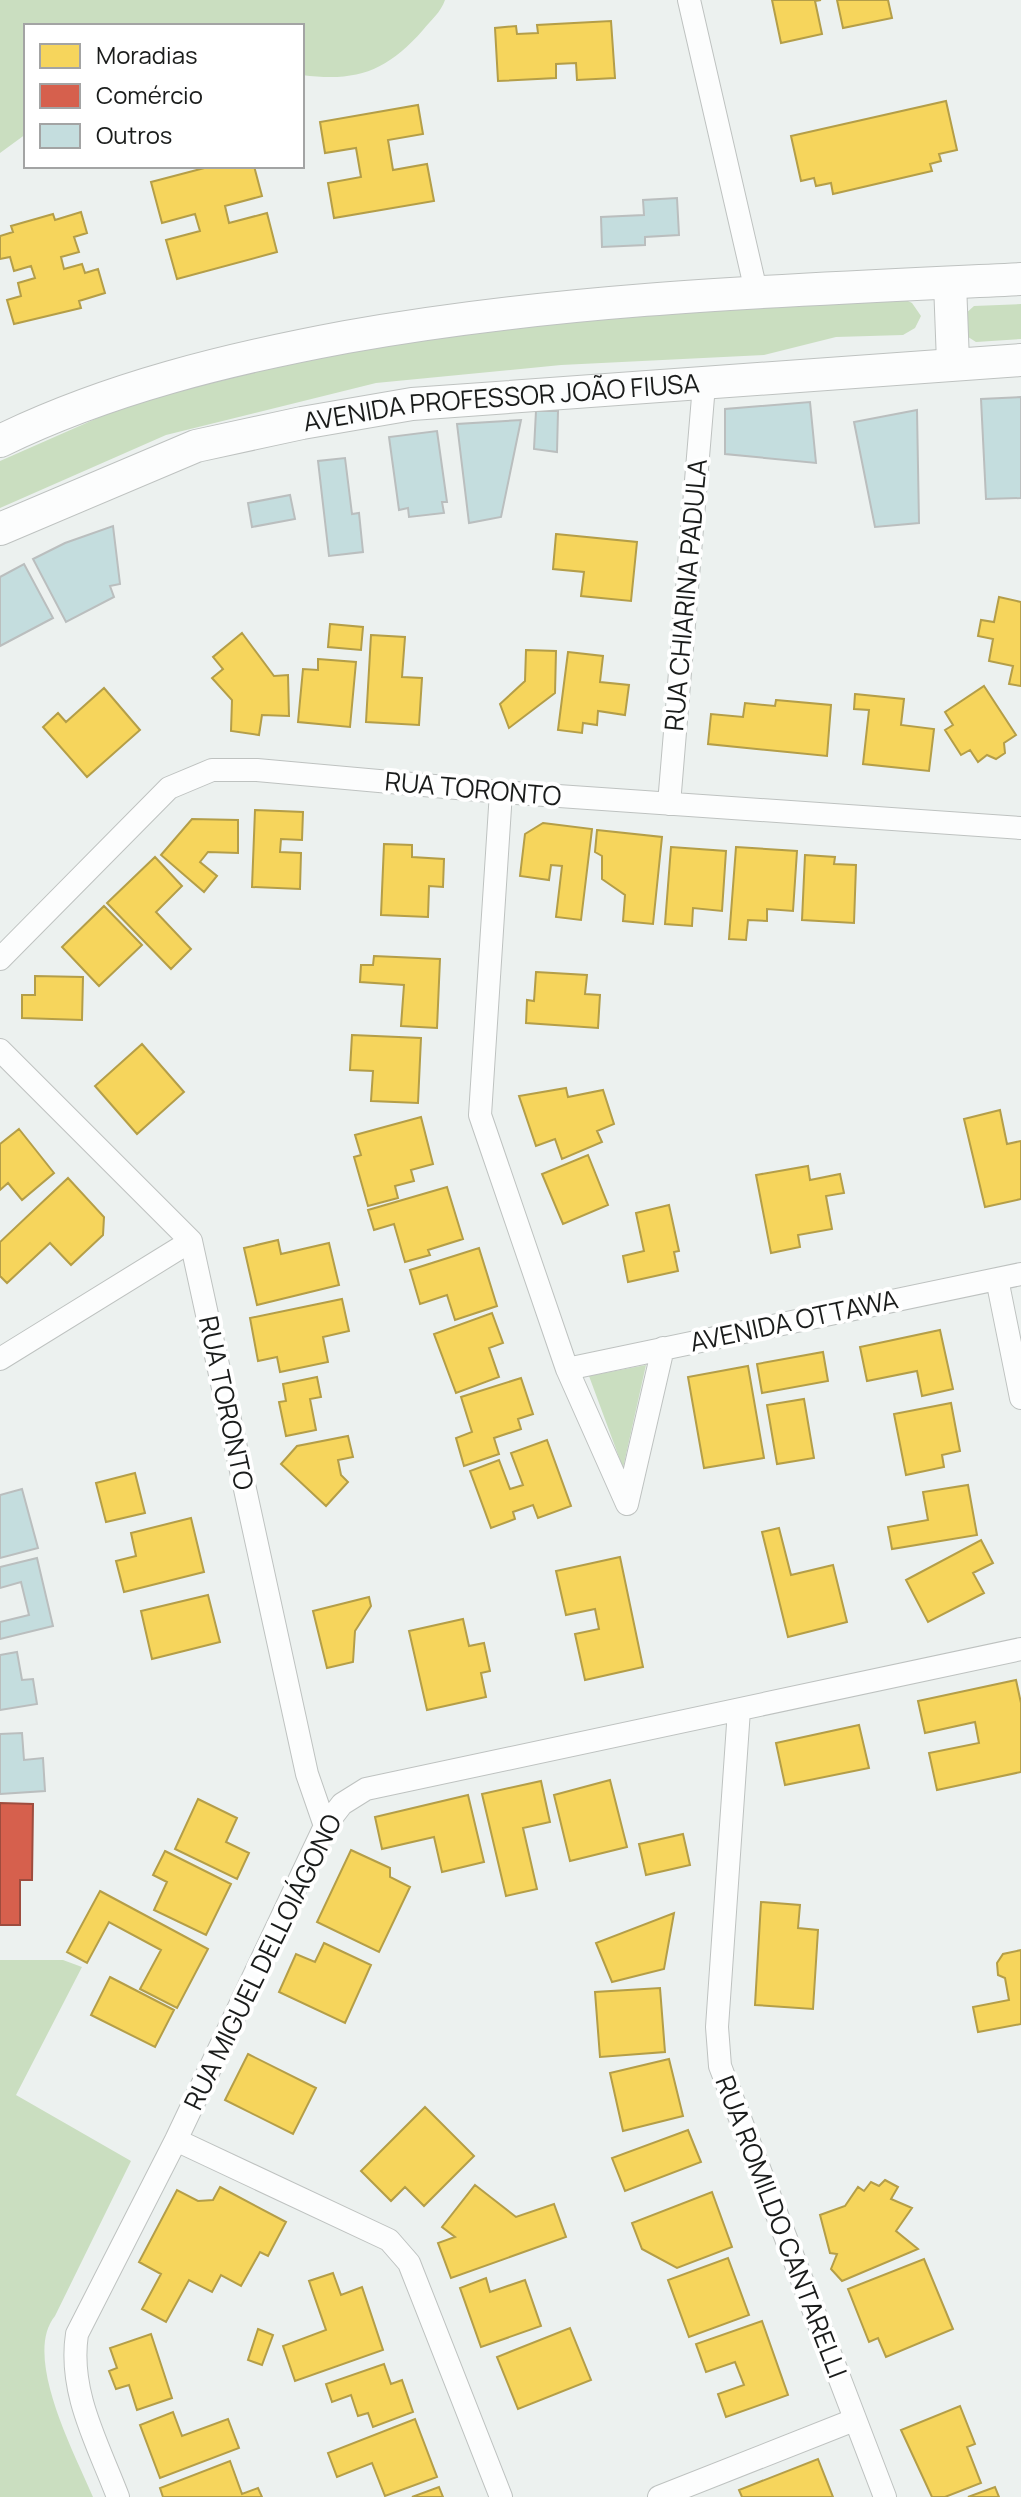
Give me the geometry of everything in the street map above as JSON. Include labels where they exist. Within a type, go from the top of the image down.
[{"type":"main road","points":[[0,441],[54,415],[235,357],[445,319],[756,291],[1021,279]]},
{"type":"main road","points":[[950,283],[953,362]]},
{"type":"main road","name":"AVENIDA PROFESSOR JOÃO FIUSA","points":[[0,529],[196,446],[412,404],[704,385],[953,362],[1021,360]]},
{"type":"street","points":[[689,0],[756,291]]},
{"type":"street","name":"RUA CHIARINA PADULA","points":[[669,804],[704,385]]},
{"type":"street","name":"RUA TORONTO","points":[[0,959],[10,934],[169,788],[212,770],[257,770],[501,792],[1021,828]]},
{"type":"street","points":[[501,792],[480,1115],[567,1369],[627,1504],[663,1348]]},
{"type":"street","points":[[0,1050],[191,1241],[0,1359]]},
{"type":"street","name":"RUA TORONTO","points":[[191,1241],[307,1774],[325,1826]]},
{"type":"street","name":"AVENIDA OTTAWA","points":[[567,1369],[1021,1274]]},
{"type":"street","points":[[997,1279],[1021,1398]]},
{"type":"street","name":"RUA MIGUEL DELLOIÁGONO","points":[[118,2497],[77,2390],[74,2353],[77,2334],[176,2140],[325,1826],[342,1804],[366,1789],[1021,1649]]},
{"type":"street","name":"RUA ROMILDO CANTARELLI","points":[[739,1710],[717,2027],[720,2066],[885,2497]]},
{"type":"street","points":[[176,2140],[389,2240],[409,2263],[501,2497]]},
{"type":"street","points":[[659,2497],[854,2420]]},
{"type":"green space","points":[[0,0],[445,0],[432,19],[396,56],[369,71],[338,77],[304,75],[304,24],[24,24],[24,135],[0,153]]},
{"type":"green space","points":[[902,298],[912,303],[921,316],[915,328],[903,335],[836,337],[764,355],[561,365],[376,383],[166,435],[0,508],[0,461],[143,398],[317,354],[463,328]]},
{"type":"green space","points":[[1021,304],[1021,339],[976,342],[965,335],[964,315],[974,306]]},
{"type":"green space","points":[[646,1365],[623,1468],[589,1376]]},
{"type":"green space","points":[[0,1960],[63,1960],[82,1967],[16,2095],[131,2161],[46,2333],[44,2355],[55,2405],[93,2497],[0,2497]]},
{"type":"building: Moradias","points":[[772,0],[821,0],[815,1],[822,34],[781,43]]},
{"type":"building: Moradias","points":[[837,0],[888,0],[892,18],[843,28]]},
{"type":"building: Moradias","points":[[611,21],[615,78],[577,80],[576,63],[556,64],[556,78],[498,81],[495,28],[516,26],[517,34],[538,33],[537,25]]},
{"type":"building: Moradias","points":[[946,101],[957,150],[939,154],[941,161],[930,164],[932,171],[833,194],[831,183],[816,186],[814,178],[801,181],[791,136]]},
{"type":"building: Moradias","points":[[418,105],[423,134],[388,140],[393,170],[427,164],[434,201],[334,218],[328,183],[361,177],[356,148],[325,153],[320,122]]},
{"type":"building: Moradias","points":[[204,168],[255,168],[262,196],[225,206],[229,223],[267,213],[277,252],[177,279],[166,240],[200,231],[195,214],[162,223],[151,182]]},
{"type":"building: Moradias","points":[[81,212],[87,233],[74,237],[79,252],[61,257],[64,269],[82,264],[85,273],[98,269],[105,293],[79,301],[81,308],[14,324],[7,300],[21,296],[18,283],[35,278],[31,266],[14,271],[10,257],[0,259],[0,236],[13,232],[11,226],[53,214],[55,220]]},
{"type":"building: Moradias","points":[[556,534],[637,542],[631,601],[581,596],[584,572],[553,569]]},
{"type":"building: Moradias","points":[[999,597],[1021,602],[1021,686],[1009,684],[1013,666],[989,661],[993,639],[978,636],[981,620],[994,622]]},
{"type":"building: Moradias","points":[[330,624],[363,627],[361,650],[328,647]]},
{"type":"building: Moradias","points":[[242,633],[274,676],[288,675],[289,716],[262,715],[259,735],[231,731],[232,700],[212,678],[223,669],[213,657]]},
{"type":"building: Moradias","points":[[371,635],[405,637],[402,677],[422,678],[419,725],[366,722]]},
{"type":"building: Moradias","points":[[526,650],[556,651],[555,693],[509,728],[500,704],[525,681]]},
{"type":"building: Moradias","points":[[568,652],[603,656],[600,682],[629,685],[625,715],[598,711],[597,725],[583,723],[582,733],[558,730]]},
{"type":"building: Moradias","points":[[318,659],[356,662],[350,727],[298,722],[303,669],[318,670]]},
{"type":"building: Moradias","points":[[984,686],[1016,735],[1004,743],[1005,753],[996,759],[987,755],[978,762],[970,750],[961,755],[945,730],[953,725],[945,712]]},
{"type":"building: Moradias","points":[[104,688],[140,730],[87,777],[43,727],[58,713],[66,722]]},
{"type":"building: Moradias","points":[[855,694],[904,699],[901,725],[934,729],[929,771],[863,764],[869,710],[854,709]]},
{"type":"building: Moradias","points":[[776,700],[831,705],[827,756],[708,744],[711,714],[743,717],[745,703],[775,706]]},
{"type":"building: Moradias","points":[[255,810],[303,812],[302,840],[281,839],[280,852],[301,853],[300,889],[252,887]]},
{"type":"building: Moradias","points":[[192,819],[238,820],[238,853],[208,852],[200,862],[217,876],[204,892],[161,855]]},
{"type":"building: Moradias","points":[[543,823],[592,829],[581,920],[556,917],[562,866],[551,865],[549,880],[520,876],[525,834]]},
{"type":"building: Moradias","points":[[597,830],[662,837],[653,924],[623,921],[625,895],[602,879],[602,856],[595,852]]},
{"type":"building: Moradias","points":[[384,844],[412,845],[412,857],[444,859],[443,887],[429,886],[428,917],[381,915]]},
{"type":"building: Moradias","points":[[671,847],[726,851],[722,911],[693,908],[692,926],[665,924]]},
{"type":"building: Moradias","points":[[736,847],[797,851],[793,911],[767,909],[767,921],[748,920],[746,940],[729,939]]},
{"type":"building: Moradias","points":[[805,855],[835,857],[834,864],[856,865],[854,923],[802,920]]},
{"type":"building: Moradias","points":[[155,857],[182,886],[156,912],[191,949],[171,969],[107,903]]},
{"type":"building: Moradias","points":[[104,906],[142,945],[99,986],[62,947]]},
{"type":"building: Moradias","points":[[374,956],[440,959],[437,1028],[401,1026],[404,985],[360,982],[361,965],[373,965]]},
{"type":"building: Moradias","points":[[536,972],[587,975],[585,994],[600,995],[598,1028],[526,1023],[527,1000],[534,1001]]},
{"type":"building: Moradias","points":[[35,976],[83,977],[82,1020],[22,1018],[22,995],[35,995]]},
{"type":"building: Moradias","points":[[352,1035],[421,1038],[418,1103],[371,1101],[373,1071],[350,1070]]},
{"type":"building: Moradias","points":[[142,1044],[184,1092],[137,1134],[95,1086]]},
{"type":"building: Moradias","points":[[566,1088],[568,1097],[603,1090],[614,1124],[597,1131],[602,1142],[562,1159],[555,1139],[536,1146],[519,1096]]},
{"type":"building: Moradias","points":[[1000,1110],[1007,1144],[1021,1141],[1021,1199],[985,1207],[964,1119]]},
{"type":"building: Moradias","points":[[421,1117],[433,1164],[411,1170],[414,1181],[395,1186],[398,1198],[368,1206],[354,1157],[361,1155],[355,1135]]},
{"type":"building: Moradias","points":[[19,1129],[54,1173],[22,1200],[8,1183],[0,1190],[0,1144]]},
{"type":"building: Moradias","points":[[588,1155],[608,1205],[563,1224],[542,1174]]},
{"type":"building: Moradias","points":[[808,1166],[810,1180],[840,1174],[844,1193],[826,1196],[832,1229],[798,1235],[800,1247],[771,1253],[756,1175]]},
{"type":"building: Moradias","points":[[68,1178],[104,1217],[103,1235],[71,1265],[50,1243],[7,1283],[0,1276],[0,1242]]},
{"type":"building: Moradias","points":[[447,1187],[463,1239],[428,1250],[430,1255],[405,1262],[394,1224],[374,1230],[368,1210]]},
{"type":"building: Moradias","points":[[669,1205],[679,1251],[674,1252],[678,1271],[628,1282],[623,1256],[644,1251],[636,1213]]},
{"type":"building: Moradias","points":[[278,1240],[281,1254],[329,1243],[339,1285],[257,1305],[244,1248]]},
{"type":"building: Moradias","points":[[479,1248],[497,1306],[455,1320],[447,1295],[420,1304],[410,1270]]},
{"type":"building: Moradias","points":[[342,1299],[349,1331],[323,1337],[328,1362],[280,1372],[277,1357],[258,1361],[250,1318]]},
{"type":"building: Moradias","points":[[492,1313],[503,1343],[489,1348],[499,1377],[456,1393],[434,1334]]},
{"type":"building: Moradias","points":[[940,1330],[953,1389],[922,1396],[917,1371],[867,1381],[860,1347]]},
{"type":"building: Moradias","points":[[823,1352],[828,1381],[762,1393],[757,1364]]},
{"type":"building: Moradias","points":[[748,1366],[764,1458],[704,1468],[688,1377]]},
{"type":"building: Moradias","points":[[317,1377],[321,1397],[310,1399],[316,1430],[286,1436],[279,1402],[286,1401],[283,1384]]},
{"type":"building: Moradias","points":[[521,1378],[533,1414],[518,1419],[521,1429],[494,1438],[499,1454],[464,1466],[456,1438],[472,1432],[461,1397]]},
{"type":"building: Moradias","points":[[804,1399],[814,1458],[777,1464],[767,1405]]},
{"type":"building: Moradias","points":[[951,1403],[960,1451],[942,1455],[944,1467],[906,1475],[894,1414]]},
{"type":"building: Moradias","points":[[348,1436],[353,1457],[338,1460],[341,1475],[348,1482],[326,1506],[281,1464],[297,1446]]},
{"type":"building: Moradias","points":[[547,1440],[571,1506],[538,1518],[533,1505],[513,1512],[515,1519],[491,1528],[470,1471],[499,1460],[510,1489],[523,1485],[511,1453]]},
{"type":"building: Moradias","points":[[135,1473],[145,1513],[106,1522],[96,1483]]},
{"type":"building: Moradias","points":[[968,1485],[977,1535],[892,1549],[888,1527],[928,1520],[923,1492]]},
{"type":"building: Moradias","points":[[191,1518],[204,1572],[124,1592],[116,1561],[136,1556],[131,1533]]},
{"type":"building: Moradias","points":[[779,1528],[791,1575],[833,1565],[847,1622],[788,1637],[762,1532]]},
{"type":"building: Moradias","points":[[981,1540],[993,1563],[973,1573],[984,1593],[928,1622],[906,1580]]},
{"type":"building: Moradias","points":[[620,1557],[643,1667],[585,1680],[575,1634],[599,1629],[595,1609],[566,1615],[556,1571]]},
{"type":"building: Moradias","points":[[208,1595],[220,1642],[152,1659],[141,1611]]},
{"type":"building: Moradias","points":[[369,1597],[371,1606],[355,1631],[353,1662],[327,1668],[313,1611]]},
{"type":"building: Moradias","points":[[463,1619],[469,1646],[484,1643],[490,1671],[481,1673],[486,1697],[427,1710],[409,1631]]},
{"type":"building: Moradias","points":[[1016,1680],[1021,1703],[1021,1772],[937,1790],[929,1753],[979,1743],[975,1722],[925,1733],[918,1701]]},
{"type":"building: Moradias","points":[[859,1725],[869,1768],[785,1785],[776,1743]]},
{"type":"building: Moradias","points":[[610,1780],[627,1847],[570,1861],[554,1795]]},
{"type":"building: Moradias","points":[[541,1781],[550,1822],[523,1828],[537,1889],[506,1896],[482,1794]]},
{"type":"building: Moradias","points":[[468,1795],[484,1862],[442,1872],[434,1837],[382,1849],[375,1817]]},
{"type":"building: Moradias","points":[[198,1799],[237,1818],[226,1842],[249,1853],[237,1879],[175,1849]]},
{"type":"building: Moradias","points":[[683,1834],[690,1865],[646,1875],[639,1844]]},
{"type":"building: Moradias","points":[[351,1850],[390,1868],[390,1877],[410,1887],[379,1952],[317,1922]]},
{"type":"building: Moradias","points":[[165,1851],[231,1884],[206,1935],[154,1910],[167,1882],[153,1875]]},
{"type":"building: Moradias","points":[[100,1891],[208,1949],[177,2008],[140,1989],[161,1950],[109,1922],[87,1963],[67,1952]]},
{"type":"building: Moradias","points":[[761,1902],[800,1905],[798,1928],[818,1930],[813,2009],[755,2005]]},
{"type":"building: Moradias","points":[[674,1913],[664,1969],[612,1982],[596,1943]]},
{"type":"building: Moradias","points":[[324,1943],[371,1965],[345,2023],[279,1992],[296,1954],[315,1962]]},
{"type":"building: Moradias","points":[[1021,1950],[1021,2024],[978,2032],[973,2007],[1009,2000],[1005,1978],[998,1975],[997,1963],[1003,1954]]},
{"type":"building: Moradias","points":[[110,1977],[174,2010],[155,2047],[91,2015]]},
{"type":"building: Moradias","points":[[660,1988],[665,2052],[600,2057],[595,1992]]},
{"type":"building: Moradias","points":[[248,2054],[316,2088],[293,2134],[225,2100]]},
{"type":"building: Moradias","points":[[669,2059],[683,2116],[623,2131],[610,2073]]},
{"type":"building: Moradias","points":[[425,2107],[474,2156],[424,2206],[405,2187],[391,2201],[361,2171]]},
{"type":"building: Moradias","points":[[688,2130],[701,2162],[625,2191],[612,2158]]},
{"type":"building: Moradias","points":[[885,2180],[898,2187],[891,2199],[912,2208],[896,2231],[918,2249],[842,2281],[831,2269],[837,2254],[830,2253],[820,2215],[845,2206],[858,2187],[864,2191],[871,2182],[879,2186]]},
{"type":"building: Moradias","points":[[475,2185],[516,2217],[554,2204],[566,2237],[451,2278],[438,2243],[455,2237],[442,2227]]},
{"type":"building: Moradias","points":[[220,2187],[286,2222],[268,2256],[260,2252],[241,2286],[221,2275],[212,2292],[189,2280],[166,2322],[142,2309],[161,2274],[139,2262],[177,2190],[198,2201],[213,2200]]},
{"type":"building: Moradias","points":[[712,2192],[732,2247],[677,2268],[642,2249],[632,2223]]},
{"type":"building: Moradias","points":[[728,2258],[749,2315],[689,2337],[668,2280]]},
{"type":"building: Moradias","points":[[924,2259],[953,2329],[886,2357],[878,2338],[869,2342],[848,2289]]},
{"type":"building: Moradias","points":[[333,2273],[341,2295],[362,2287],[383,2350],[295,2381],[283,2346],[326,2330],[309,2281]]},
{"type":"building: Moradias","points":[[486,2278],[490,2292],[525,2280],[541,2326],[481,2347],[460,2288]]},
{"type":"building: Moradias","points":[[762,2321],[788,2395],[726,2417],[718,2394],[744,2385],[735,2362],[706,2372],[696,2344]]},
{"type":"building: Moradias","points":[[570,2328],[591,2380],[518,2409],[497,2357]]},
{"type":"building: Moradias","points":[[258,2329],[273,2335],[262,2365],[248,2360]]},
{"type":"building: Moradias","points":[[151,2334],[172,2398],[137,2410],[129,2385],[116,2389],[109,2371],[117,2368],[110,2348]]},
{"type":"building: Moradias","points":[[384,2364],[391,2384],[402,2380],[413,2412],[373,2427],[368,2413],[358,2416],[351,2395],[332,2402],[326,2384]]},
{"type":"building: Moradias","points":[[960,2406],[975,2444],[967,2447],[981,2483],[945,2497],[932,2497],[901,2430]]},
{"type":"building: Moradias","points":[[173,2412],[182,2436],[228,2419],[239,2448],[160,2478],[140,2425]]},
{"type":"building: Moradias","points":[[415,2419],[437,2477],[385,2496],[372,2463],[337,2477],[328,2453]]},
{"type":"building: Moradias","points":[[818,2459],[833,2497],[742,2497],[739,2490]]},
{"type":"building: Moradias","points":[[230,2461],[242,2494],[258,2488],[262,2497],[163,2497],[160,2488]]},
{"type":"building: Moradias","points":[[439,2487],[443,2497],[412,2497]]},
{"type":"building: Moradias","points":[[995,2487],[999,2497],[968,2497]]},
{"type":"building: Comércio","points":[[0,1803],[33,1804],[32,1880],[20,1880],[20,1925],[0,1925]]},
{"type":"building: Outros","points":[[677,198],[679,235],[645,237],[645,245],[602,247],[601,217],[644,215],[643,200]]},
{"type":"building: Outros","points":[[1021,397],[1021,498],[986,499],[981,399]]},
{"type":"building: Outros","points":[[810,402],[816,463],[725,454],[725,409]]},
{"type":"building: Outros","points":[[917,410],[919,523],[875,527],[854,422]]},
{"type":"building: Outros","points":[[536,411],[558,411],[557,452],[534,449]]},
{"type":"building: Outros","points":[[521,420],[501,517],[469,523],[457,424]]},
{"type":"building: Outros","points":[[437,431],[447,502],[442,502],[444,513],[409,517],[408,508],[399,510],[389,437]]},
{"type":"building: Outros","points":[[345,458],[352,514],[359,513],[363,552],[329,556],[318,461]]},
{"type":"building: Outros","points":[[290,495],[295,519],[252,527],[248,503]]},
{"type":"building: Outros","points":[[113,526],[120,584],[110,586],[114,597],[66,622],[33,559],[65,543]]},
{"type":"building: Outros","points":[[24,564],[53,618],[0,646],[0,577]]},
{"type":"building: Outros","points":[[22,1489],[38,1548],[0,1558],[0,1495]]},
{"type":"building: Outros","points":[[37,1558],[53,1626],[0,1639],[0,1622],[29,1615],[21,1582],[0,1588],[0,1567]]},
{"type":"building: Outros","points":[[17,1652],[22,1680],[33,1679],[37,1704],[0,1710],[0,1655]]},
{"type":"building: Outros","points":[[22,1733],[24,1760],[43,1758],[45,1791],[0,1794],[0,1734]]}]
